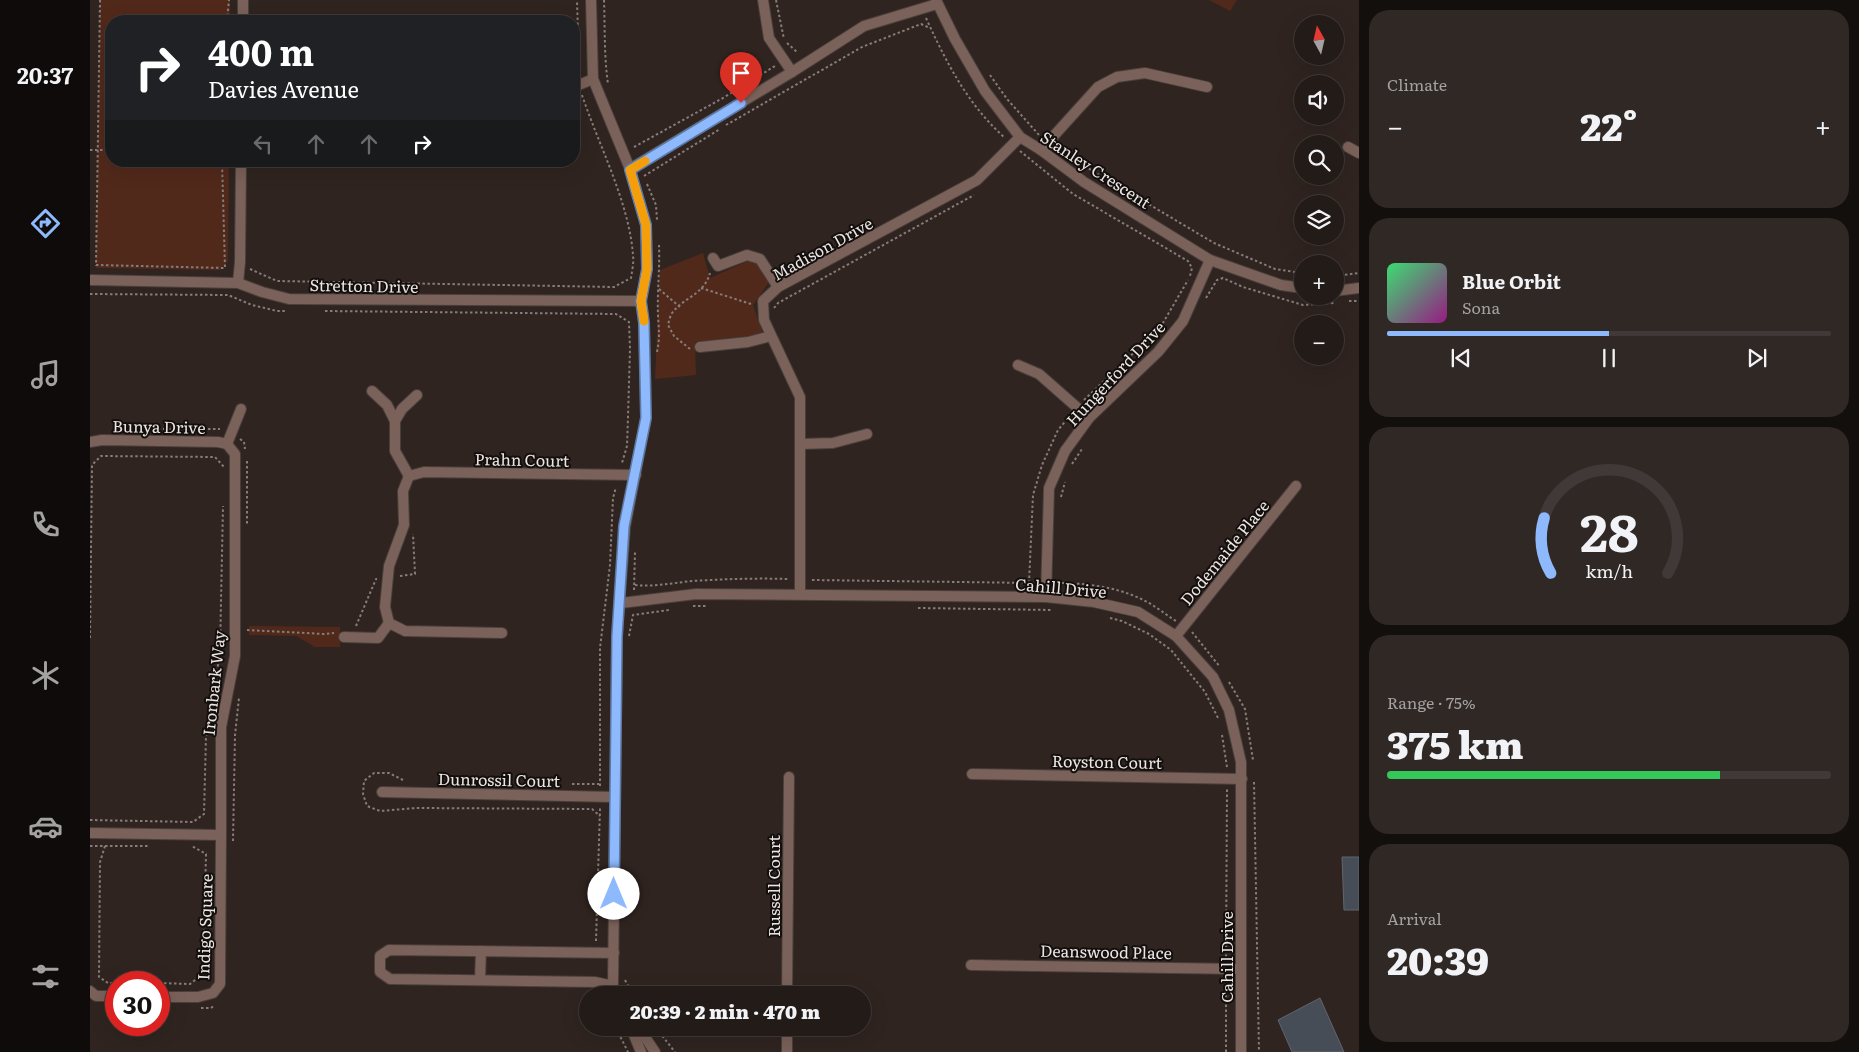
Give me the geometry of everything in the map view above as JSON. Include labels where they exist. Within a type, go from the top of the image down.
[{"type":"street","points":[[243,0],[243,15]]},
{"type":"street","points":[[591,0],[593,79],[630,170],[646,225],[647,269],[641,301],[644,323],[646,418],[636,475],[624,526],[621,603],[617,636],[614,952],[617,986]]},
{"type":"street","points":[[763,0],[769,38],[792,72]]},
{"type":"street","points":[[630,170],[864,26],[922,9],[937,2]]},
{"type":"street","name":"Stanley Crescent","points":[[937,2],[985,91],[1016,141],[1044,146],[1084,182],[1210,260],[1281,285],[1294,287]]},
{"type":"street","points":[[1044,146],[1098,87],[1117,76],[1145,73],[1207,87]]},
{"type":"street","points":[[580,84],[593,79]]},
{"type":"street","name":"Madison Drive","points":[[763,308],[763,301],[778,287],[977,180],[1016,141]]},
{"type":"street","points":[[1348,147],[1359,153]]},
{"type":"street","points":[[238,283],[241,167]]},
{"type":"street","points":[[714,258],[718,266],[747,255],[760,258],[778,287]]},
{"type":"street","name":"Hungerford Drive","points":[[1046,597],[1049,488],[1065,452],[1089,418],[1158,352],[1183,321],[1210,260]]},
{"type":"street","name":"Stretton Drive","points":[[90,280],[238,283],[288,299],[641,301]]},
{"type":"street","points":[[1344,290],[1359,288]]},
{"type":"street","points":[[763,308],[764,320],[800,397],[800,594]]},
{"type":"street","points":[[700,347],[748,342],[771,336]]},
{"type":"street","points":[[1018,365],[1040,374],[1089,418]]},
{"type":"street","points":[[372,391],[387,405],[395,421],[395,451],[410,476],[403,491],[404,525],[389,566],[385,607],[389,623],[405,631],[502,633]]},
{"type":"street","points":[[395,421],[402,409],[417,395]]},
{"type":"street","points":[[227,444],[241,409]]},
{"type":"street","points":[[800,444],[833,443],[867,434]]},
{"type":"street","name":"Bunya Drive","points":[[90,442],[102,440],[218,442],[227,444]]},
{"type":"street","name":"Ironbark Way","points":[[221,836],[221,727],[235,656],[236,462],[234,454],[227,444]]},
{"type":"street","name":"Prahn Court","points":[[410,476],[424,472],[636,475]]},
{"type":"street","name":"Dodemaide Place","points":[[1176,636],[1296,486]]},
{"type":"street","name":"Cahill Drive","points":[[621,603],[696,594],[1046,597],[1094,602],[1138,612],[1176,636],[1212,677],[1229,710],[1241,762],[1241,1052]]},
{"type":"street","points":[[341,635],[378,638],[389,623]]},
{"type":"street","name":"Royston Court","points":[[972,774],[1242,779]]},
{"type":"street","name":"Russell Court","points":[[787,986],[789,777]]},
{"type":"street","name":"Dunrossil Court","points":[[382,792],[615,797]]},
{"type":"street","points":[[90,833],[221,836]]},
{"type":"street","name":"Indigo Square","points":[[170,997],[198,997],[213,993],[220,984],[221,836]]},
{"type":"street","points":[[607,986],[600,982],[390,979],[380,972],[380,956],[389,950],[614,952]]},
{"type":"street","points":[[480,951],[480,980]]},
{"type":"street","name":"Deanswood Place","points":[[971,965],[1241,969]]},
{"type":"street","points":[[90,991],[96,996],[105,996]]},
{"type":"street","points":[[634,1036],[641,1052]]},
{"type":"street","points":[[645,1036],[655,1052]]},
{"type":"street","points":[[787,1036],[787,1052]]},
{"type":"path","points":[[100,0],[96,265],[226,268],[222,167]]},
{"type":"path","points":[[228,15],[229,0]]},
{"type":"path","points":[[577,0],[577,15]]},
{"type":"path","points":[[632,149],[798,53],[785,41],[776,0]]},
{"type":"path","points":[[922,9],[943,55],[961,87],[995,129],[1016,141],[1073,194],[1188,260],[1192,268],[1189,278],[1160,328],[1129,356],[1077,408],[1058,430],[1042,465],[1033,495],[1029,583]]},
{"type":"path","points":[[644,176],[862,47],[921,24],[930,28]]},
{"type":"path","points":[[986,70],[1006,99],[1044,146]]},
{"type":"path","points":[[250,269],[277,281],[614,288],[631,278],[634,257],[614,181],[580,96]]},
{"type":"path","points":[[90,150],[105,150]]},
{"type":"path","points":[[1071,158],[1214,243],[1275,269],[1294,272]]},
{"type":"path","points":[[701,288],[773,312],[773,308],[778,303],[972,197],[979,190]]},
{"type":"path","points":[[700,347],[690,349],[670,332],[668,325],[671,314],[707,282],[714,258]]},
{"type":"path","points":[[1344,275],[1359,273]]},
{"type":"path","points":[[1203,304],[1216,280],[1223,278],[1243,287],[1294,302]]},
{"type":"path","points":[[659,290],[680,307]]},
{"type":"path","points":[[90,294],[228,295],[252,306],[286,311]]},
{"type":"path","points":[[1344,302],[1359,301]]},
{"type":"path","points":[[325,311],[616,314],[628,322],[630,349],[627,446],[613,498],[610,565],[600,648],[600,796],[596,952]]},
{"type":"path","points":[[1068,471],[1086,442]]},
{"type":"path","points":[[90,638],[92,465],[101,456],[215,457],[224,467]]},
{"type":"path","points":[[1058,504],[1066,479]]},
{"type":"path","points":[[608,486],[615,490]]},
{"type":"path","points":[[90,820],[193,822],[204,814],[206,736],[213,703],[220,650],[223,505]]},
{"type":"path","points":[[354,631],[376,579],[415,574],[413,531]]},
{"type":"path","points":[[1057,577],[1060,583]]},
{"type":"path","points":[[635,585],[649,587],[715,580],[1078,583],[1115,589],[1146,601],[1196,634],[1220,666]]},
{"type":"path","points":[[691,606],[711,606]]},
{"type":"path","points":[[916,608],[1055,610]]},
{"type":"path","points":[[628,639],[633,615],[672,609]]},
{"type":"path","points":[[1107,617],[1122,621],[1148,634],[1171,650],[1205,692],[1220,723]]},
{"type":"path","points":[[244,630],[341,635]]},
{"type":"path","points":[[1225,675],[1245,709],[1253,763]]},
{"type":"path","points":[[1222,732],[1227,760],[1226,1052]]},
{"type":"path","points":[[1254,783],[1258,1052]]},
{"type":"path","points":[[90,846],[154,846]]},
{"type":"path","points":[[105,846],[100,862],[99,977],[105,981]]},
{"type":"path","points":[[170,984],[190,984],[203,974],[206,854],[193,846],[184,846]]},
{"type":"path","points":[[624,979],[628,986]]},
{"type":"path","points":[[620,1036],[628,1052]]},
{"type":"path","points":[[662,1036],[675,1052]]},
{"type":"shaded area","points":[[100,0],[230,0],[230,15],[105,15],[105,167],[229,167],[228,261],[220,270],[96,268]]},
{"type":"shaded area","points":[[1209,0],[1237,0],[1230,11]]},
{"type":"shaded area","points":[[703,253],[710,278],[754,258],[769,282],[753,305],[763,334],[695,342],[696,375],[655,379],[660,270]]},
{"type":"shaded area","points":[[249,626],[340,627],[340,647],[315,647],[296,636],[249,635]]},
{"type":"building","points":[[1342,857],[1359,857],[1359,910],[1344,910]]},
{"type":"building","points":[[1320,998],[1344,1052],[1292,1052],[1278,1020]]},
{"type":"slow traffic","points":[[644,321],[641,301],[647,269],[646,225],[630,170],[645,161]]},
{"type":"route","points":[[614,894],[617,636],[621,603],[624,526],[636,475],[646,418],[644,323],[641,301],[647,269],[646,225],[630,170],[741,103]]}]
